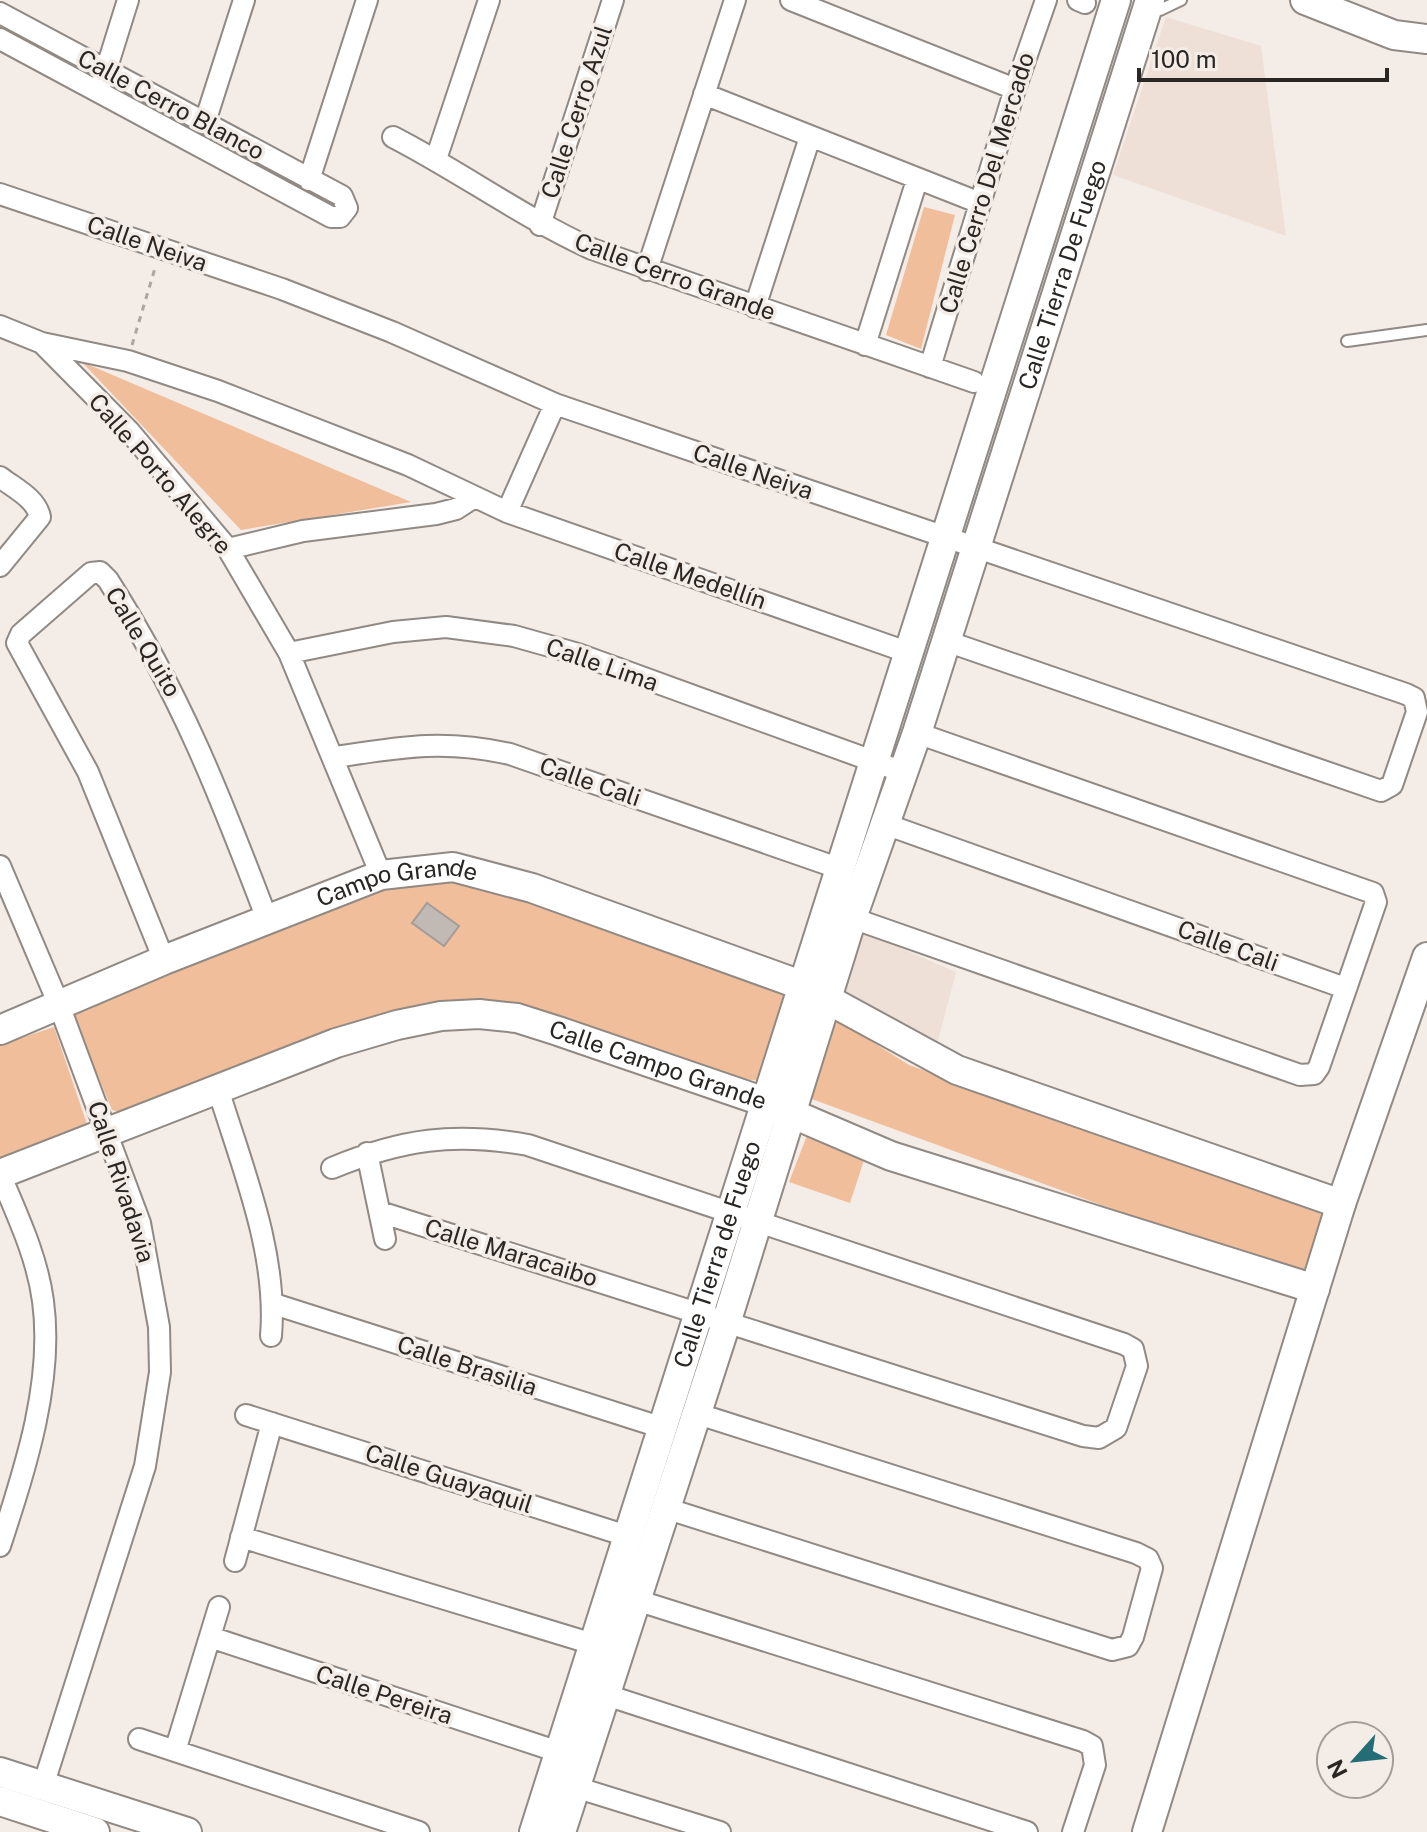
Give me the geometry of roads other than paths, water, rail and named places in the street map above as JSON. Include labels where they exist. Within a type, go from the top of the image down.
[{"type":"street","points":[[0,10],[3,0]]},
{"type":"street","points":[[99,91],[128,0]]},
{"type":"street","points":[[205,122],[244,0]]},
{"type":"street","points":[[309,180],[367,0]]},
{"type":"street","points":[[436,159],[489,0]]},
{"type":"street","name":"Calle Cerro Azul","points":[[540,225],[613,0]]},
{"type":"street","points":[[647,270],[735,0]]},
{"type":"street","points":[[791,0],[1015,89]]},
{"type":"street","name":"Calle Cerro Del Mercado","points":[[930,367],[1015,89],[1046,0]]},
{"type":"street","name":"Calle Tierra De Fuego","points":[[943,538],[1116,0]]},
{"type":"street","points":[[1305,0],[1394,35],[1427,39]]},
{"type":"street","name":"Calle Tierra De Fuego","points":[[974,549],[1148,5]]},
{"type":"street","name":"Calle Cerro Blanco","points":[[0,10],[342,196],[347,203],[344,215],[331,217],[0,39]]},
{"type":"street","points":[[704,94],[980,203]]},
{"type":"street","name":"Calle Cerro Grande","points":[[393,137],[436,159],[540,225],[647,270],[974,382]]},
{"type":"street","points":[[755,307],[810,137]]},
{"type":"street","points":[[865,345],[917,180]]},
{"type":"street","name":"Calle Neiva","points":[[0,194],[282,289],[392,332],[555,404],[1414,698],[1417,712],[1392,785],[1381,791],[946,641]]},
{"type":"street","name":"Calle Porto Alegre","points":[[0,326],[42,343],[129,431],[228,549],[289,653],[335,757],[381,875]]},
{"type":"street","name":"Calle Medellín","points":[[42,343],[128,361],[312,425],[408,465],[507,512],[907,652]]},
{"type":"street","points":[[507,512],[555,404]]},
{"type":"street","points":[[0,477],[38,507],[40,517],[0,566]]},
{"type":"street","points":[[228,549],[303,531],[436,514],[456,509],[473,498]]},
{"type":"street","name":"Calle Tierra de Fuego","points":[[561,1832],[575,1787],[593,1690],[593,1644],[943,538]]},
{"type":"street","name":"Calle Tierra de Fuego","points":[[534,1832],[559,1752],[636,1600],[852,918],[917,733],[974,549]]},
{"type":"street","name":"Calle Quito","points":[[164,960],[88,772],[17,643],[21,634],[91,573],[100,572],[108,580],[173,688],[213,776],[267,919]]},
{"type":"street","name":"Calle Lima","points":[[289,653],[393,632],[446,627],[514,636],[578,654],[903,772]]},
{"type":"street","points":[[852,918],[1307,1076],[1319,1067],[1376,902],[1373,893],[917,733]]},
{"type":"street","name":"Calle Cali","points":[[335,757],[427,743],[476,746],[510,754],[838,868]]},
{"type":"street","name":"Calle Cali","points":[[885,824],[1345,988]]},
{"type":"street","name":"Calle Rivadavia","points":[[0,866],[59,1005],[140,1223],[153,1282],[160,1372],[145,1466],[37,1810]]},
{"type":"street","name":"Campo Grande","points":[[0,1030],[164,960],[381,875],[453,867],[489,875],[801,985]]},
{"type":"street","points":[[1147,1832],[1341,1204],[1427,957]]},
{"type":"street","points":[[801,985],[957,1070],[1341,1204]]},
{"type":"street","name":"Calle Campo Grande","points":[[0,1174],[336,1043],[441,1016],[479,1014],[517,1018],[558,1031],[792,1112],[891,1156],[1315,1289]]},
{"type":"street","points":[[218,1089],[254,1203],[274,1304],[271,1336]]},
{"type":"street","points":[[332,1168],[367,1153],[451,1136],[492,1139],[528,1145],[730,1209]]},
{"type":"street","points":[[367,1153],[385,1239]]},
{"type":"street","points":[[0,1174],[30,1248],[43,1301],[45,1331],[39,1401],[0,1546]]},
{"type":"street","name":"Calle Maracaibo","points":[[380,1212],[699,1311],[1083,1436],[1099,1438],[1116,1428],[1137,1366],[1133,1349],[758,1222],[730,1209]]},
{"type":"street","name":"Calle Brasilia","points":[[274,1304],[660,1427]]},
{"type":"street","points":[[665,1508],[1112,1650],[1128,1646],[1133,1637],[1152,1568],[1148,1559],[695,1413]]},
{"type":"street","name":"Calle Guayaquil","points":[[246,1415],[627,1536]]},
{"type":"street","points":[[235,1561],[272,1423]]},
{"type":"street","points":[[241,1537],[593,1644]]},
{"type":"street","points":[[636,1600],[1083,1741],[1092,1746],[1095,1765],[1073,1832]]},
{"type":"street","points":[[175,1751],[219,1607]]},
{"type":"street","name":"Calle Pereira","points":[[210,1637],[559,1752]]},
{"type":"street","points":[[593,1690],[1027,1832]]},
{"type":"street","points":[[139,1739],[419,1832]]},
{"type":"street","points":[[0,1772],[37,1810],[95,1832]]},
{"type":"street","points":[[575,1787],[685,1827],[720,1832]]},
{"type":"street","points":[[0,1801],[37,1810],[187,1832]]},
{"type":"lane","points":[[1148,5],[1160,10],[1181,0]]},
{"type":"lane","points":[[1347,341],[1427,330]]}]
